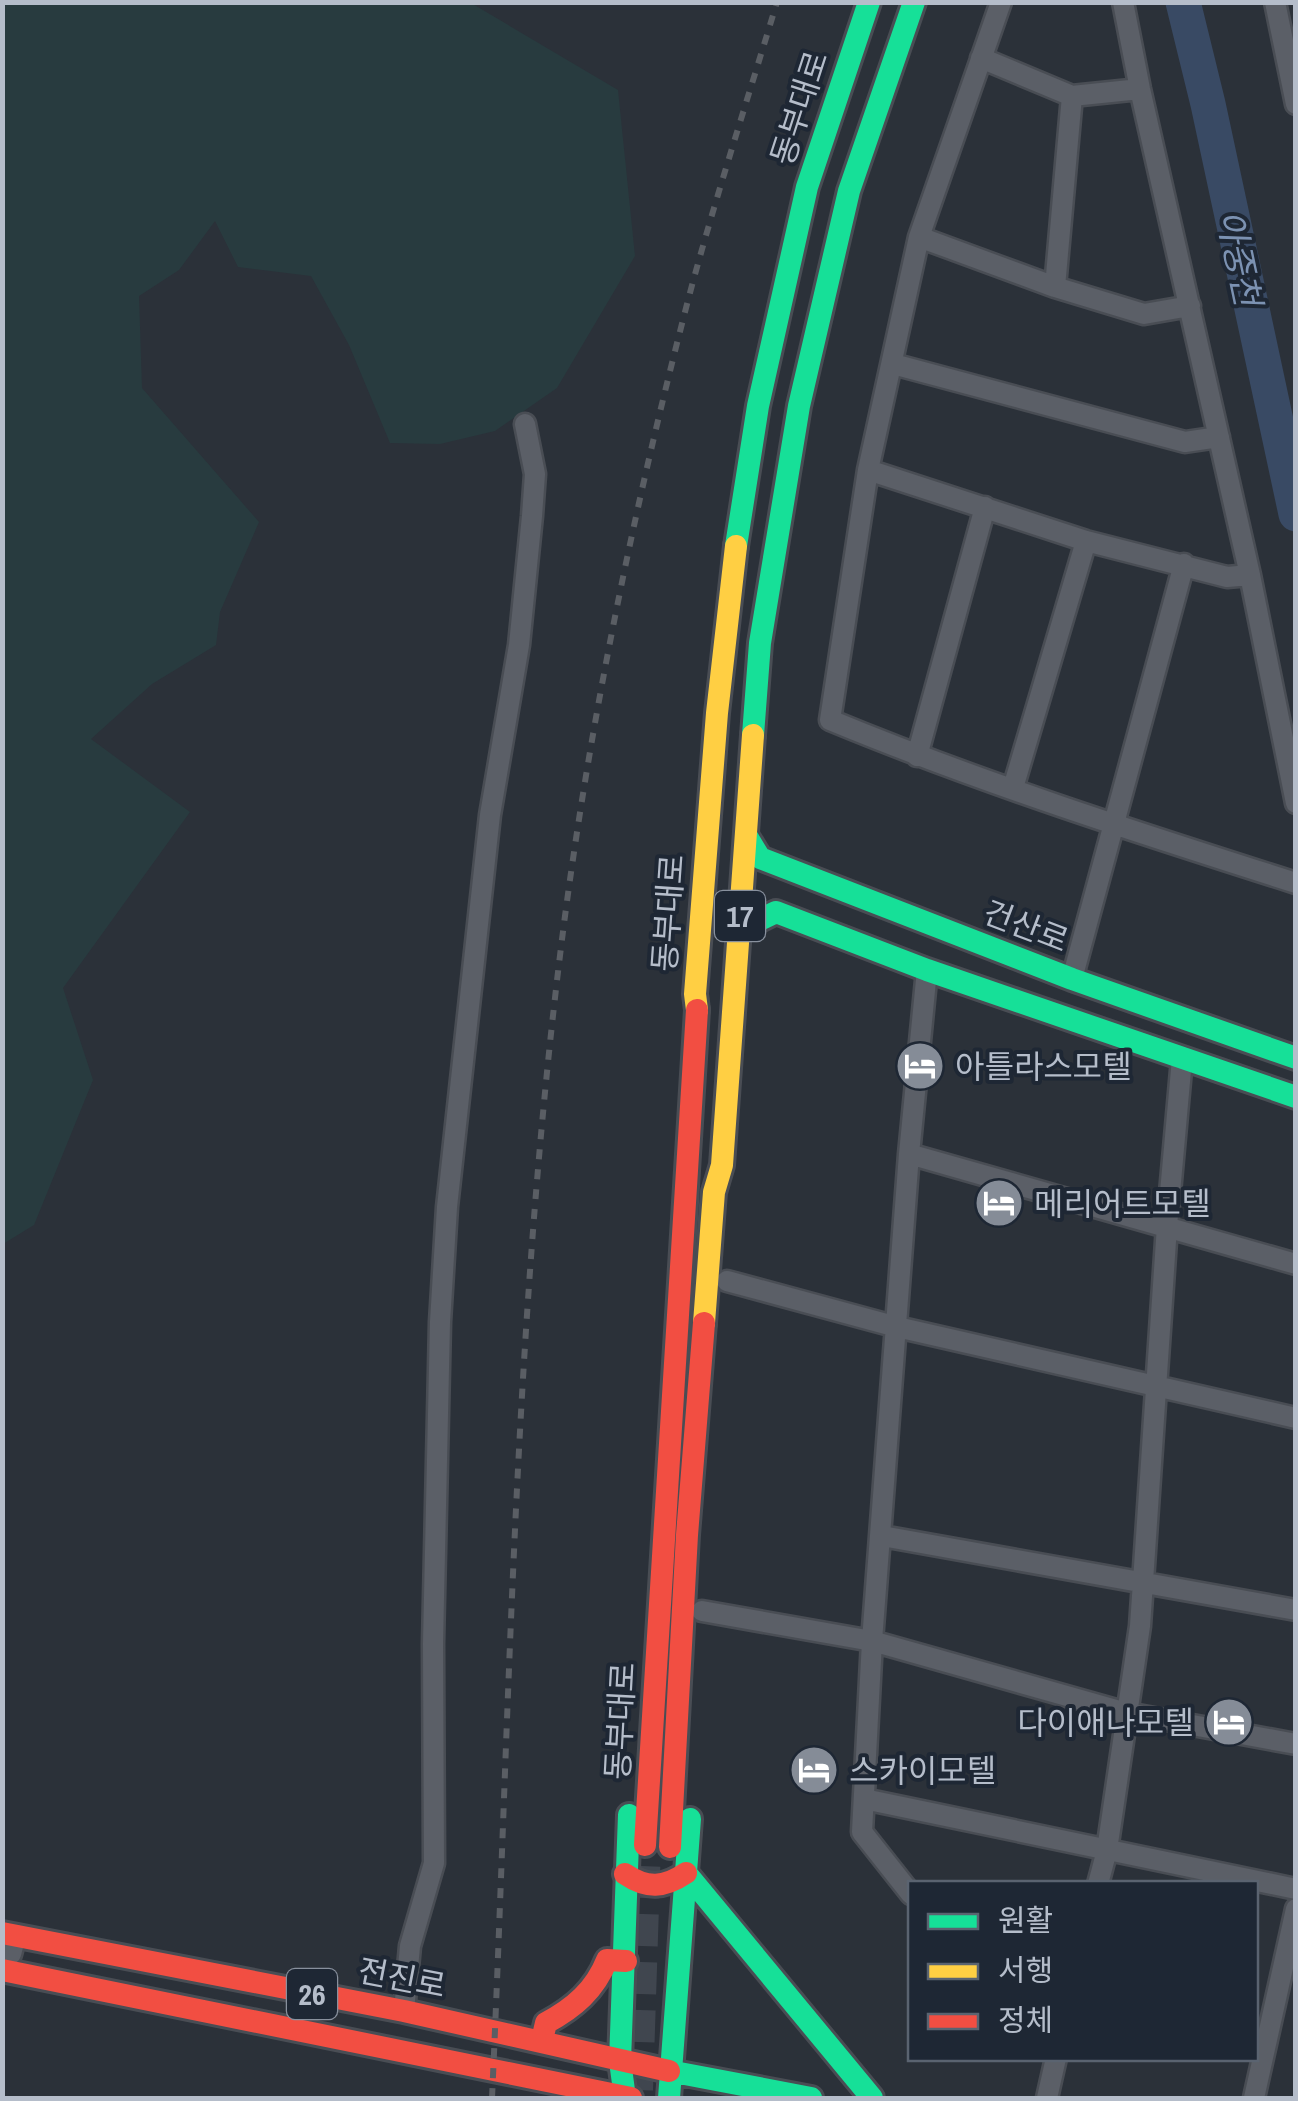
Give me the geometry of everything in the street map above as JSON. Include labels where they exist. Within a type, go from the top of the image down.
[{"type":"main road","name":"동부대로","points":[[645,1844],[698,1015],[695,994],[716,713],[734,558],[758,406],[807,186],[869,2]]},
{"type":"main road","name":"동부대로","points":[[670,1847],[687,1535],[714,1192],[722,1165],[760,643],[799,406],[849,191],[914,2]]},
{"type":"main road","name":"건산로","points":[[746,836],[760,858],[1072,979],[1296,1058]]},
{"type":"main road","points":[[739,930],[776,912],[926,970],[1296,1097]]},
{"type":"main road","points":[[539,2088],[627,2098],[620,2061],[626,1960],[625,1874],[684,1017],[695,994]]},
{"type":"main road","name":"동부대로","points":[[669,2098],[728,1281],[731,1192],[722,1165]]},
{"type":"main road","points":[[625,1874],[638,1884],[656,1888],[671,1884],[686,1873],[872,2098]]},
{"type":"main road","name":"전진로","points":[[7,1940],[404,2011],[620,2061],[811,2098]]},
{"type":"main road","points":[[542,2040],[546,2023],[567,2012],[600,1981],[607,1960],[626,1960]]},
{"type":"main road","name":"26","points":[[2,1970],[539,2088]]},
{"type":"street","points":[[1001,2],[919,237],[868,470],[830,720],[917,756],[1114,825],[1296,883]]},
{"type":"street","points":[[1124,2],[1296,802]]},
{"type":"street","points":[[1275,2],[1296,104]]},
{"type":"street","points":[[982,58],[1072,96],[1140,89]]},
{"type":"street","points":[[1055,287],[1072,96]]},
{"type":"street","points":[[919,237],[1055,287],[1144,314],[1190,306]]},
{"type":"street","points":[[892,364],[1185,442],[1219,437]]},
{"type":"street","points":[[404,2011],[410,1946],[434,1863],[433,1644],[446,1207],[490,815],[519,645],[535,474],[525,424]]},
{"type":"street","points":[[868,470],[1086,541],[1227,577],[1250,575]]},
{"type":"street","points":[[917,756],[984,507]]},
{"type":"street","points":[[1014,788],[1086,541]]},
{"type":"street","points":[[1072,979],[1184,564]]},
{"type":"street","points":[[908,1891],[862,1832],[872,1641],[926,970]]},
{"type":"street","points":[[1099,1881],[1107,1850],[1143,1582],[1182,1059]]},
{"type":"street","points":[[909,1154],[1296,1264]]},
{"type":"street","points":[[728,1281],[897,1327],[1296,1418]]},
{"type":"street","points":[[882,1536],[1296,1610]]},
{"type":"street","points":[[702,1611],[872,1641],[1127,1713],[1296,1744]]},
{"type":"street","points":[[864,1799],[1253,1881]]},
{"type":"street","points":[[1258,1882],[1296,1890]]},
{"type":"street","points":[[1254,2098],[1264,2008],[1296,1909]]},
{"type":"street","points":[[1047,2098],[1055,2061]]},
{"type":"green space","points":[[3,2],[471,3],[618,90],[635,256],[557,388],[495,431],[440,444],[390,443],[349,345],[311,276],[238,267],[215,221],[179,270],[139,296],[142,388],[259,522],[220,612],[216,645],[152,684],[91,739],[190,812],[63,988],[93,1080],[34,1225],[3,1244]]},
{"type":"waterway","name":"아중천","points":[[1183,2],[1296,514]]},
{"type":"tunnel","points":[[637,2090],[645,1845]]},
{"type":"railway","points":[[492,2098],[524,1358],[548,1063],[565,916],[603,679],[652,444],[701,253],[777,2]]},
{"type":"traffic: fast","points":[[736,546],[758,406],[807,187],[869,2]]},
{"type":"traffic: fast","points":[[753,735],[760,643],[799,406],[849,191],[914,2]]},
{"type":"traffic: fast","points":[[746,835],[760,858],[1072,979],[1296,1058]]},
{"type":"traffic: fast","points":[[739,930],[776,912],[927,970],[1296,1097]]},
{"type":"traffic: fast","points":[[625,2098],[620,2061],[629,1815]]},
{"type":"traffic: fast","points":[[669,2098],[690,1819]]},
{"type":"traffic: fast","points":[[686,1873],[872,2098]]},
{"type":"traffic: fast","points":[[669,2071],[811,2098]]},
{"type":"traffic: slow","points":[[697,1010],[695,994],[717,713],[736,546]]},
{"type":"traffic: slow","points":[[704,1323],[714,1192],[722,1165],[753,735]]},
{"type":"traffic: jam","points":[[645,1845],[697,1010]]},
{"type":"traffic: jam","points":[[670,1847],[687,1535],[704,1323]]},
{"type":"traffic: jam","points":[[625,1874],[656,1885],[686,1873]]},
{"type":"traffic: jam","points":[[2,1933],[404,2011],[669,2071]]},
{"type":"traffic: jam","points":[[542,2040],[546,2023],[582,1997],[607,1960],[626,1961]]},
{"type":"traffic: jam","points":[[2,1970],[631,2098]]},
{"type":"place","name":"아틀라스모텔","points":[[920,1066]]},
{"type":"place","name":"메리어트모텔","points":[[999,1203]]},
{"type":"place","name":"다이애나모텔","points":[[1229,1722]]},
{"type":"place","name":"스카이모텔","points":[[814,1770]]}]
